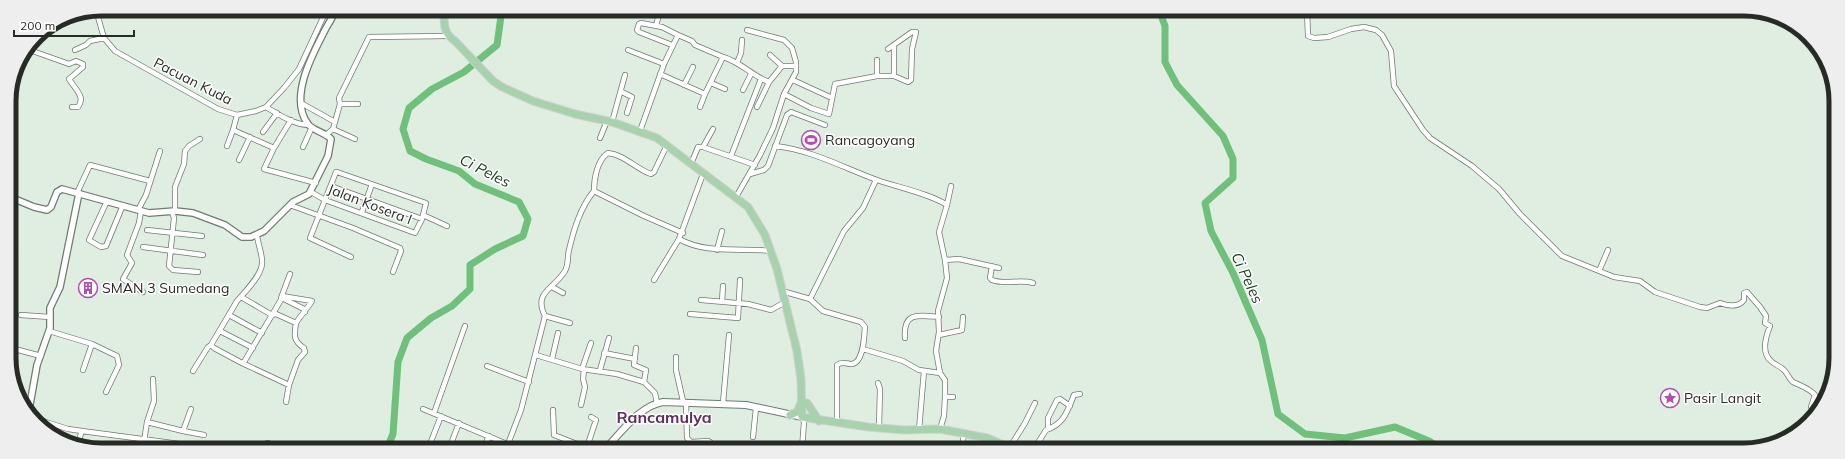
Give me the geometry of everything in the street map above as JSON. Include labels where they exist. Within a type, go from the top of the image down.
[{"type":"main road","points":[[444,16],[448,36],[456,41],[494,81],[513,93],[533,100],[575,114],[610,121],[657,138],[668,145],[703,174],[736,197],[751,211],[765,235],[772,251],[785,302],[797,351],[804,403],[804,419]]},
{"type":"main road","points":[[611,443],[640,414],[657,403],[684,402],[723,403],[756,408],[804,419],[837,423],[964,433],[1000,443]]},
{"type":"main road","points":[[790,415],[797,412],[804,403]]},
{"type":"main road","points":[[804,403],[819,421]]},
{"type":"street","name":"Pacuan Kuda","points":[[98,16],[104,38],[115,51],[218,109],[237,115],[266,107],[284,88],[299,69],[324,16]]},
{"type":"street","points":[[303,147],[310,126],[303,113],[301,103],[303,80],[308,66],[333,16]]},
{"type":"street","points":[[656,26],[658,16]]},
{"type":"street","points":[[1307,16],[1307,31],[1308,36],[1311,38],[1328,37],[1351,29],[1364,27],[1379,32],[1392,56],[1394,86],[1423,130],[1430,138],[1472,166],[1499,189],[1520,214],[1562,256],[1614,277],[1640,281],[1655,292],[1685,303],[1707,308],[1712,307],[1716,303],[1722,303],[1725,306],[1738,305],[1744,300],[1744,293],[1747,292],[1760,306],[1766,316],[1764,323],[1770,326],[1764,350],[1770,361],[1780,366],[1786,372],[1791,381],[1804,386],[1815,395],[1811,407],[1812,408]]},
{"type":"street","points":[[672,45],[637,31],[640,23],[656,26],[678,34],[692,41],[695,45],[737,62],[751,74],[769,82]]},
{"type":"street","points":[[736,197],[755,165],[773,128],[784,94],[793,80],[796,66],[792,48],[784,40],[748,30]]},
{"type":"street","points":[[784,94],[827,114],[830,113],[835,84],[877,76],[894,76],[908,82],[911,80],[912,49],[916,32],[912,32],[888,50]]},
{"type":"street","points":[[640,131],[660,74],[678,34]]},
{"type":"street","points":[[326,135],[333,129],[340,104],[339,98],[368,38],[448,36]]},
{"type":"street","points":[[75,50],[86,45],[90,41],[104,38]]},
{"type":"street","points":[[737,62],[741,50],[742,40]]},
{"type":"street","points":[[894,45],[894,76]]},
{"type":"street","points":[[628,50],[664,64]]},
{"type":"street","points":[[32,51],[69,64],[76,61],[83,64],[83,67],[69,80],[82,98],[82,102],[78,107],[72,108]]},
{"type":"street","points":[[770,55],[782,66],[796,66]]},
{"type":"street","points":[[700,107],[723,57]]},
{"type":"street","points":[[877,60],[877,76]]},
{"type":"street","points":[[757,107],[769,82],[782,66]]},
{"type":"street","points":[[684,85],[693,67]]},
{"type":"street","points":[[660,74],[705,94]]},
{"type":"street","points":[[743,90],[751,74]]},
{"type":"street","points":[[600,138],[610,121],[622,92],[625,75]]},
{"type":"street","points":[[731,156],[761,78]]},
{"type":"street","points":[[793,80],[832,98]]},
{"type":"street","points":[[711,83],[725,89]]},
{"type":"street","points":[[622,92],[632,97],[627,114]]},
{"type":"street","points":[[301,103],[335,122]]},
{"type":"street","points":[[340,104],[358,104]]},
{"type":"street","points":[[16,199],[45,210],[49,209],[60,190],[78,193],[149,213],[194,213],[225,225],[242,237],[256,236],[264,231],[290,205],[311,192],[330,150],[330,139],[326,135],[310,126],[291,120],[266,107]]},
{"type":"street","points":[[750,174],[766,168],[787,115],[791,112],[825,126]]},
{"type":"street","points":[[263,132],[277,113]]},
{"type":"street","points":[[227,146],[237,115]]},
{"type":"street","points":[[291,120],[264,168],[265,170],[275,171],[316,183]]},
{"type":"street","points":[[333,129],[355,139]]},
{"type":"street","points":[[703,147],[713,129]]},
{"type":"street","points":[[233,130],[274,148]]},
{"type":"street","points":[[239,160],[250,137]]},
{"type":"street","points":[[198,272],[171,269],[170,251],[174,218],[175,187],[184,164],[185,151],[189,146],[200,139]]},
{"type":"street","points":[[508,443],[521,410],[545,316],[541,309],[541,298],[544,292],[552,287],[566,267],[569,248],[578,216],[594,191],[596,172],[606,154],[616,154],[651,174],[654,172],[668,145]]},
{"type":"street","points":[[775,146],[790,148],[841,164],[876,180],[923,195],[947,205]]},
{"type":"street","points":[[691,164],[698,147],[703,147],[755,165]]},
{"type":"street","points":[[143,292],[123,279],[132,264],[132,261],[127,255],[139,223],[139,210],[146,196],[160,151]]},
{"type":"street","points":[[30,404],[37,365],[48,331],[50,308],[60,287],[78,193],[90,165],[150,181]]},
{"type":"street","points":[[351,257],[311,239],[325,200],[338,171],[372,184],[362,212]]},
{"type":"street","points":[[654,280],[683,233],[703,174]]},
{"type":"street","points":[[810,299],[844,231],[863,208],[876,180]]},
{"type":"street","name":"Jalan Kosera I","points":[[311,192],[325,200],[362,212],[415,233],[418,231],[427,205],[426,203],[372,184]]},
{"type":"street","points":[[331,186],[447,226]]},
{"type":"street","points":[[940,430],[944,416],[945,380],[940,373],[936,352],[939,335],[938,311],[947,278],[940,232],[951,186]]},
{"type":"street","points":[[594,191],[644,216],[683,233]]},
{"type":"street","points":[[107,201],[89,240],[101,247],[106,246],[123,205]]},
{"type":"street","points":[[290,205],[353,228],[400,248],[400,253],[393,272]]},
{"type":"street","points":[[147,230],[202,236]]},
{"type":"street","points":[[716,250],[722,231]]},
{"type":"street","points":[[193,371],[241,296],[250,287],[262,265],[256,236]]},
{"type":"street","points":[[679,239],[697,247],[716,250],[772,251]]},
{"type":"street","points":[[143,247],[203,255]]},
{"type":"street","points":[[1599,271],[1608,250]]},
{"type":"street","points":[[945,260],[959,259],[999,268]]},
{"type":"street","points":[[992,266],[990,280],[1000,282],[1021,281],[1033,283]]},
{"type":"street","points":[[242,363],[253,348],[272,315],[290,274]]},
{"type":"street","points":[[690,314],[738,318],[740,280]]},
{"type":"street","points":[[722,302],[723,286]]},
{"type":"street","points":[[552,287],[563,293]]},
{"type":"street","points":[[782,292],[810,299],[823,311],[864,324],[863,349],[856,363],[841,363],[838,365],[837,423]]},
{"type":"street","points":[[241,296],[272,315],[276,314],[296,323]]},
{"type":"street","points":[[281,297],[304,309],[305,312]]},
{"type":"street","points":[[281,297],[312,300],[296,323],[294,334],[295,340],[304,348],[305,352],[298,360],[289,385],[286,402]]},
{"type":"street","points":[[701,300],[739,303],[771,310],[785,302]]},
{"type":"street","points":[[20,314],[50,317]]},
{"type":"street","points":[[229,315],[262,333]]},
{"type":"street","points":[[545,316],[570,323]]},
{"type":"street","points":[[905,338],[905,324],[909,319],[914,317],[938,317]]},
{"type":"street","points":[[939,335],[962,330],[963,317]]},
{"type":"street","points":[[434,413],[465,326]]},
{"type":"street","points":[[48,331],[92,344],[118,356],[119,364],[106,392]]},
{"type":"street","points":[[220,331],[253,348]]},
{"type":"street","points":[[552,359],[558,333]]},
{"type":"street","points":[[723,403],[729,335]]},
{"type":"street","points":[[600,370],[609,338]]},
{"type":"street","points":[[581,405],[586,387],[583,379],[583,369],[591,343]]},
{"type":"street","points":[[83,370],[92,344]]},
{"type":"street","points":[[211,345],[242,363],[289,385]]},
{"type":"street","points":[[636,348],[634,366],[646,370],[644,382]]},
{"type":"street","points":[[16,349],[41,356]]},
{"type":"street","points":[[863,349],[903,361],[919,370],[940,373]]},
{"type":"street","points":[[604,353],[635,360]]},
{"type":"street","points":[[536,355],[583,369],[600,370],[644,382],[655,393],[657,403]]},
{"type":"street","points":[[676,357],[676,370],[684,402],[687,438],[691,442],[708,441],[710,443]]},
{"type":"street","points":[[487,366],[529,382]]},
{"type":"street","points":[[919,430],[924,371]]},
{"type":"street","points":[[144,440],[147,422],[154,401],[153,379]]},
{"type":"street","points":[[878,383],[880,389],[879,427]]},
{"type":"street","points":[[1038,443],[1043,434],[1057,426],[1070,406],[1074,395],[1080,394]]},
{"type":"street","points":[[945,397],[953,397]]},
{"type":"street","points":[[1048,430],[1048,418],[1057,400],[1060,399],[1070,406]]},
{"type":"street","points":[[1014,443],[1035,402]]},
{"type":"street","points":[[753,437],[756,408]]},
{"type":"street","points":[[183,431],[191,409]]},
{"type":"street","points":[[423,409],[505,443]]},
{"type":"street","points":[[553,410],[554,435],[576,443]]},
{"type":"street","points":[[430,443],[440,416]]},
{"type":"street","points":[[590,443],[596,420],[591,416]]},
{"type":"street","points":[[802,443],[804,419]]},
{"type":"street","points":[[45,422],[68,429],[169,443]]},
{"type":"street","points":[[147,422],[204,435]]},
{"type":"street","points":[[450,443],[459,424]]},
{"type":"street","points":[[79,439],[82,431]]},
{"type":"street","points":[[963,443],[964,433]]},
{"type":"street","points":[[486,443],[489,436]]},
{"type":"waterway","name":"Ci Peles","points":[[389,443],[393,434],[398,362],[407,338],[431,318],[452,306],[470,289],[470,265],[495,249],[523,236],[528,219],[519,202],[475,184],[459,171],[426,159],[410,151],[403,129],[409,108],[432,89],[464,72],[497,45],[501,16]]},
{"type":"waterway","name":"Ci Peles","points":[[1161,16],[1165,26],[1165,62],[1177,85],[1223,136],[1233,159],[1233,178],[1205,203],[1211,231],[1233,273],[1262,340],[1278,414],[1305,434],[1345,438],[1395,427],[1432,443]]},
{"type":"place","name":"Rancagoyang","points":[[811,140]]},
{"type":"place","name":"SMAN 3 Sumedang","points":[[88,288]]},
{"type":"place","name":"Pasir Langit","points":[[1670,398]]},
{"type":"district","name":"Rancamulya","points":[[664,417]]}]
